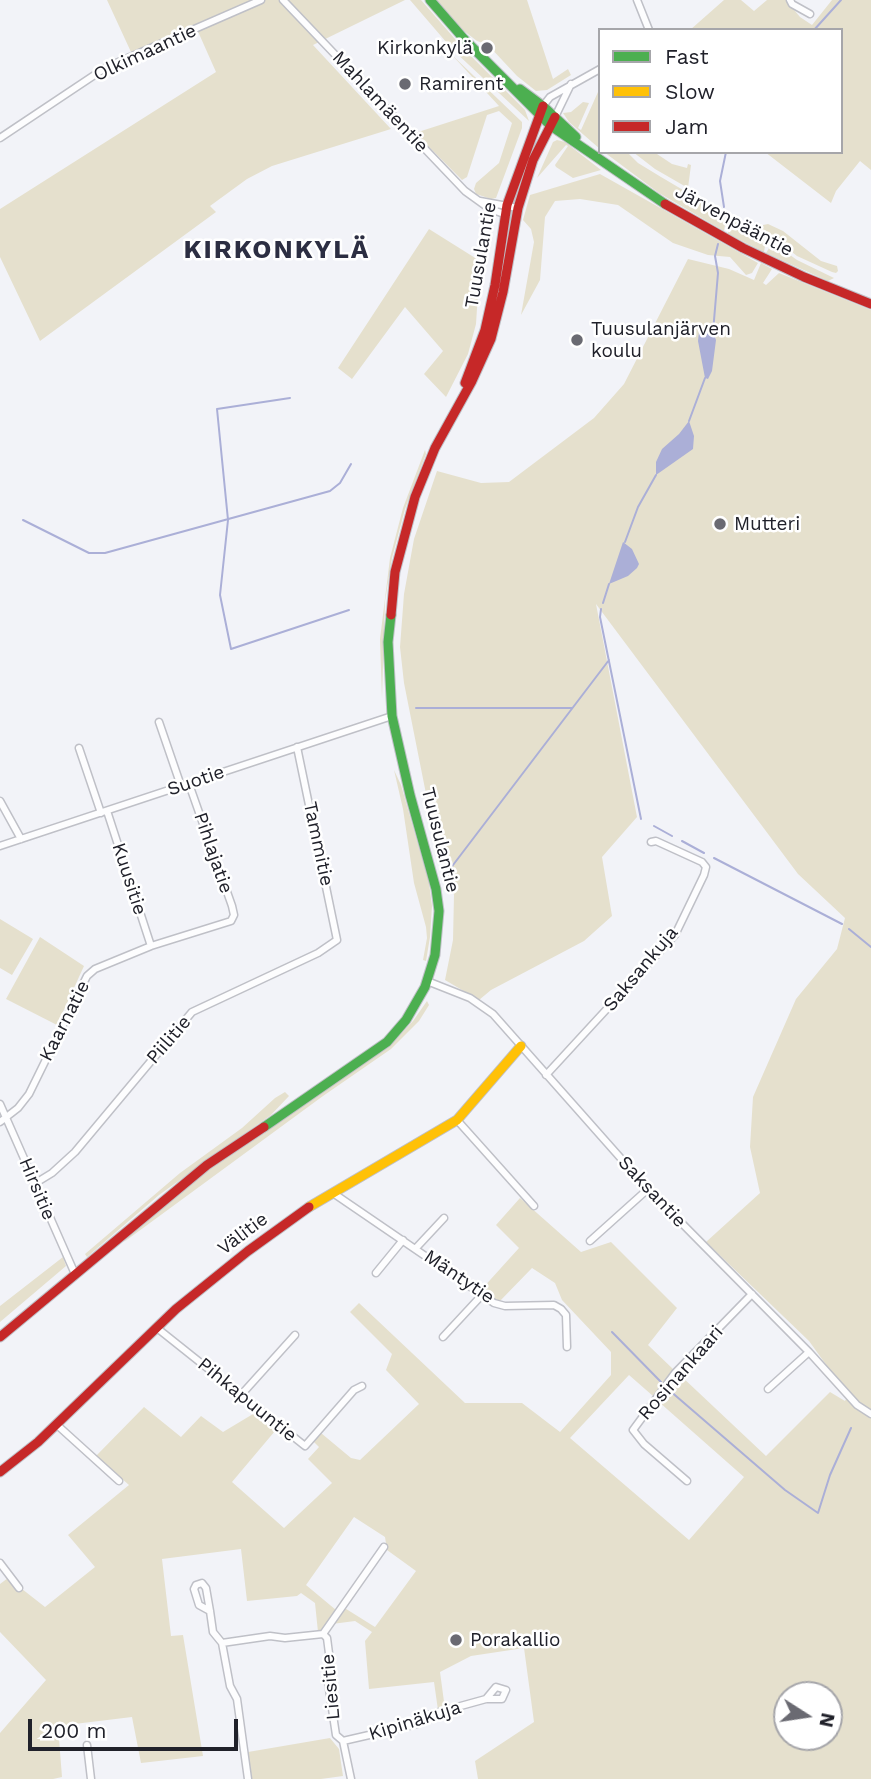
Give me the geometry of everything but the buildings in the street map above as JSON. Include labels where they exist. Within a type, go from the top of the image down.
[{"type":"main road","name":"Järvenpääntie","points":[[430,0],[464,39],[541,111],[590,151],[665,204],[743,248],[804,278],[871,304]]},
{"type":"main road","name":"Tuusulantie","points":[[454,411],[485,330],[506,210],[541,111]]},
{"type":"main road","name":"Tuusulantie","points":[[0,1336],[207,1165],[374,1053],[406,1020],[427,981],[439,933],[438,901],[392,716],[388,642],[396,567],[415,497],[435,448],[472,381],[498,318],[517,213],[533,160],[553,121]]},
{"type":"main road","name":"Välitie","points":[[0,1472],[56,1424],[157,1328],[248,1251],[333,1193],[457,1120],[521,1046]]},
{"type":"street","name":"Olkimaantie","points":[[0,138],[105,68],[261,0]]},
{"type":"street","name":"Mahlamäentie","points":[[283,0],[465,191],[478,201],[517,213]]},
{"type":"street","points":[[637,0],[648,28]]},
{"type":"street","points":[[790,0],[810,14]]},
{"type":"street","points":[[541,111],[550,97],[598,70]]},
{"type":"street","points":[[553,121],[571,84]]},
{"type":"street","name":"Suotie","points":[[0,846],[392,716]]},
{"type":"street","points":[[159,722],[181,786]]},
{"type":"street","name":"Tammitie","points":[[297,747],[337,940]]},
{"type":"street","name":"Kuusitie","points":[[79,748],[151,946]]},
{"type":"street","name":"Pihlajatie","points":[[189,784],[232,906],[234,915],[231,921]]},
{"type":"street","points":[[0,802],[21,839]]},
{"type":"street","name":"Saksankuja","points":[[546,1075],[675,935],[705,875],[706,867],[702,862],[656,841],[651,842]]},
{"type":"street","name":"Kaarnatie","points":[[3,1120],[18,1108],[29,1094],[87,976],[95,969],[151,946],[231,921]]},
{"type":"street","name":"Piilitie","points":[[34,1184],[52,1173],[75,1152],[192,1012],[315,954],[337,940]]},
{"type":"street","name":"Saksantie","points":[[427,981],[481,1004],[493,1014],[648,1189],[857,1405],[871,1413]]},
{"type":"street","name":"Hirsitie","points":[[0,1104],[3,1120],[75,1274]]},
{"type":"street","points":[[457,1120],[534,1206]]},
{"type":"street","points":[[590,1241],[648,1189]]},
{"type":"street","name":"Mäntytie","points":[[333,1193],[494,1303],[505,1306],[554,1305],[561,1309],[566,1315],[566,1347]]},
{"type":"street","points":[[416,1248],[444,1218]]},
{"type":"street","points":[[376,1273],[403,1240]]},
{"type":"street","name":"Rosinankaari","points":[[687,1481],[644,1444],[634,1430],[675,1373],[752,1294]]},
{"type":"street","points":[[443,1337],[482,1295]]},
{"type":"street","name":"Pihkapuuntie","points":[[157,1328],[305,1446],[354,1390],[362,1386]]},
{"type":"street","points":[[241,1395],[295,1335]]},
{"type":"street","points":[[768,1389],[808,1352]]},
{"type":"street","points":[[56,1424],[119,1481]]},
{"type":"street","points":[[305,1446],[312,1451]]},
{"type":"street","points":[[222,1643],[270,1636],[285,1638],[323,1634],[384,1547]]},
{"type":"street","points":[[0,1563],[19,1588]]},
{"type":"street","points":[[210,1611],[213,1632],[222,1643],[230,1686],[237,1699],[247,1779]]},
{"type":"street","name":"Liesitie","points":[[323,1634],[327,1638],[330,1661],[328,1682],[336,1735],[343,1741],[351,1779]]},
{"type":"street","name":"Kipinäkuja","points":[[343,1741],[417,1724],[428,1715],[486,1699]]},
{"type":"street","points":[[87,1745],[91,1779]]},
{"type":"shaded area","points":[[107,0],[405,0],[313,45],[391,129],[272,166],[247,179],[210,206],[216,212],[40,341],[0,257],[0,209],[216,72],[196,27],[131,52]]},
{"type":"shaded area","points":[[410,0],[421,0],[462,47],[525,110],[529,121],[453,50]]},
{"type":"shaded area","points":[[436,0],[527,0],[553,79],[568,69],[571,75],[547,90],[536,91],[517,76],[488,45],[464,31]]},
{"type":"shaded area","points":[[724,0],[741,0],[754,11],[767,0],[786,0],[800,17],[812,25],[832,0],[871,0],[871,170],[860,161],[836,191],[831,203],[768,154],[843,154],[843,28],[692,28]]},
{"type":"shaded area","points":[[451,54],[522,122],[496,198],[476,194],[474,189],[476,183],[499,163],[512,123],[499,111],[487,115],[467,177],[462,180],[415,133],[499,106]]},
{"type":"shaded area","points":[[598,92],[598,147],[569,122],[563,113],[571,112],[583,102],[589,103],[578,128],[581,130]]},
{"type":"shaded area","points":[[553,142],[565,142],[601,170],[573,178],[556,167],[568,146],[566,145],[537,178]]},
{"type":"shaded area","points":[[607,154],[629,154],[638,163],[763,237],[766,240],[764,252],[728,234],[729,220],[726,218],[724,231],[659,193]]},
{"type":"shaded area","points":[[636,154],[657,154],[672,164],[687,168],[688,164],[691,165],[688,188]]},
{"type":"shaded area","points":[[600,174],[758,263],[752,273],[746,275],[730,257],[708,255],[673,243],[618,205],[580,199],[555,201],[545,217],[540,280],[521,315],[534,242],[531,229],[523,220],[530,195]]},
{"type":"shaded area","points":[[768,224],[783,231],[821,261],[837,266],[838,271],[832,272],[797,256],[761,231],[763,225]]},
{"type":"shaded area","points":[[429,229],[480,261],[476,324],[468,354],[446,397],[424,374],[443,351],[405,307],[352,379],[338,368]]},
{"type":"shaded area","points":[[775,244],[797,260],[834,278],[828,281],[766,253],[771,245]]},
{"type":"shaded area","points":[[688,259],[729,269],[754,280],[761,263],[772,269],[763,283],[766,285],[779,273],[871,310],[871,1779],[478,1779],[475,1761],[534,1722],[524,1648],[471,1656],[440,1672],[445,1709],[438,1710],[434,1682],[369,1689],[365,1641],[372,1632],[355,1621],[332,1624],[343,1607],[375,1627],[416,1571],[387,1550],[385,1537],[354,1517],[306,1585],[336,1610],[322,1632],[318,1632],[315,1603],[301,1593],[297,1596],[247,1601],[241,1549],[162,1559],[171,1636],[183,1635],[203,1756],[141,1763],[132,1717],[58,1726],[62,1777],[0,1779],[0,1733],[46,1680],[0,1632],[0,1584],[8,1578],[45,1607],[95,1567],[68,1535],[129,1485],[96,1456],[144,1407],[181,1437],[201,1416],[223,1432],[253,1414],[275,1431],[232,1482],[284,1528],[332,1483],[308,1459],[319,1447],[313,1441],[321,1433],[351,1458],[360,1460],[419,1404],[386,1370],[392,1354],[350,1312],[359,1303],[465,1403],[522,1403],[560,1432],[611,1375],[611,1352],[562,1300],[555,1283],[532,1268],[499,1302],[481,1290],[519,1248],[496,1225],[520,1198],[581,1252],[611,1242],[677,1308],[648,1345],[673,1369],[653,1396],[629,1375],[570,1438],[689,1540],[744,1477],[659,1402],[675,1378],[680,1375],[766,1456],[830,1392],[845,1401],[848,1395],[809,1341],[706,1242],[760,1193],[750,1147],[753,1097],[796,999],[837,949],[845,918],[798,874],[596,604],[637,817],[602,857],[612,916],[584,941],[491,990],[479,1000],[445,980],[453,940],[454,895],[432,824],[404,683],[400,647],[404,594],[414,539],[437,471],[481,483],[509,482],[594,418],[624,384]]},
{"type":"shaded area","points":[[425,450],[426,454],[405,509],[392,558],[385,601],[382,699],[380,639],[390,558],[403,508]]},
{"type":"shaded area","points":[[394,770],[401,785],[429,883],[432,906],[426,961],[423,960],[426,927],[414,883]]},
{"type":"shaded area","points":[[0,919],[33,939],[12,975],[0,968]]},
{"type":"shaded area","points":[[40,937],[84,966],[57,1025],[6,999]]},
{"type":"shaded area","points":[[427,1001],[429,1005],[419,1021],[391,1049],[124,1242],[168,1200],[219,1161],[389,1047]]},
{"type":"shaded area","points":[[285,1092],[289,1096],[271,1115],[159,1195],[87,1257],[85,1254],[180,1173],[242,1128]]},
{"type":"shaded area","points":[[63,1257],[66,1266],[0,1322],[0,1306]]},
{"type":"shaded area","points":[[330,1738],[339,1749],[343,1776],[321,1779],[252,1779],[248,1752]]},
{"type":"water","points":[[699,332],[713,332],[716,340],[712,371],[708,379],[705,378],[698,341]]},
{"type":"water","points":[[689,421],[694,436],[693,449],[656,475],[656,462],[662,449]]},
{"type":"water","points":[[623,542],[632,549],[639,564],[628,576],[609,584]]},
{"type":"waterway","points":[[816,28],[841,0]]},
{"type":"waterway","points":[[724,207],[720,181],[726,154]]},
{"type":"waterway","points":[[713,332],[718,273],[715,256],[718,244]]},
{"type":"waterway","points":[[689,421],[705,378]]},
{"type":"waterway","points":[[290,398],[217,409],[228,520],[220,595],[231,649],[349,610]]},
{"type":"waterway","points":[[23,520],[89,553],[105,553],[330,491],[340,483],[351,464]]},
{"type":"waterway","points":[[625,542],[638,507],[656,475]]},
{"type":"waterway","points":[[603,603],[609,584]]},
{"type":"waterway","points":[[601,609],[600,617],[641,819]]},
{"type":"waterway","points":[[450,869],[609,660]]},
{"type":"waterway","points":[[416,708],[572,708]]},
{"type":"waterway","points":[[654,826],[672,836]]},
{"type":"waterway","points":[[682,841],[704,853]]},
{"type":"waterway","points":[[714,858],[842,924]]},
{"type":"waterway","points":[[849,929],[871,947]]},
{"type":"waterway","points":[[612,1332],[661,1382]]},
{"type":"waterway","points":[[669,1390],[785,1490],[818,1513],[830,1475],[851,1428]]},
{"type":"traffic: fast","points":[[430,0],[464,39],[551,126],[665,204]]},
{"type":"traffic: fast","points":[[520,89],[576,137]]},
{"type":"traffic: fast","points":[[264,1127],[387,1042],[406,1020],[425,987],[435,955],[439,911],[436,889],[392,716],[388,642],[391,615]]},
{"type":"traffic: slow","points":[[309,1207],[457,1120],[521,1046]]},
{"type":"traffic: jam","points":[[465,383],[485,330],[507,205],[543,106]]},
{"type":"traffic: jam","points":[[391,615],[395,572],[415,497],[435,448],[472,381],[491,339],[503,292],[518,208],[533,160],[555,117]]},
{"type":"traffic: jam","points":[[665,204],[743,248],[804,277],[871,304]]},
{"type":"traffic: jam","points":[[0,1337],[207,1165],[264,1127]]},
{"type":"traffic: jam","points":[[0,1472],[38,1442],[176,1309],[248,1251],[309,1207]]},
{"type":"place","name":"Kirkonkylä","points":[[487,48]]},
{"type":"place","name":"Ramirent","points":[[405,84]]},
{"type":"place","name":"Tuusulanjärven koulu","points":[[577,340]]},
{"type":"place","name":"Mutteri","points":[[720,524]]},
{"type":"place","name":"Porakallio","points":[[456,1640]]},
{"type":"district","name":"KIRKONKYLÄ","points":[[277,250]]}]
